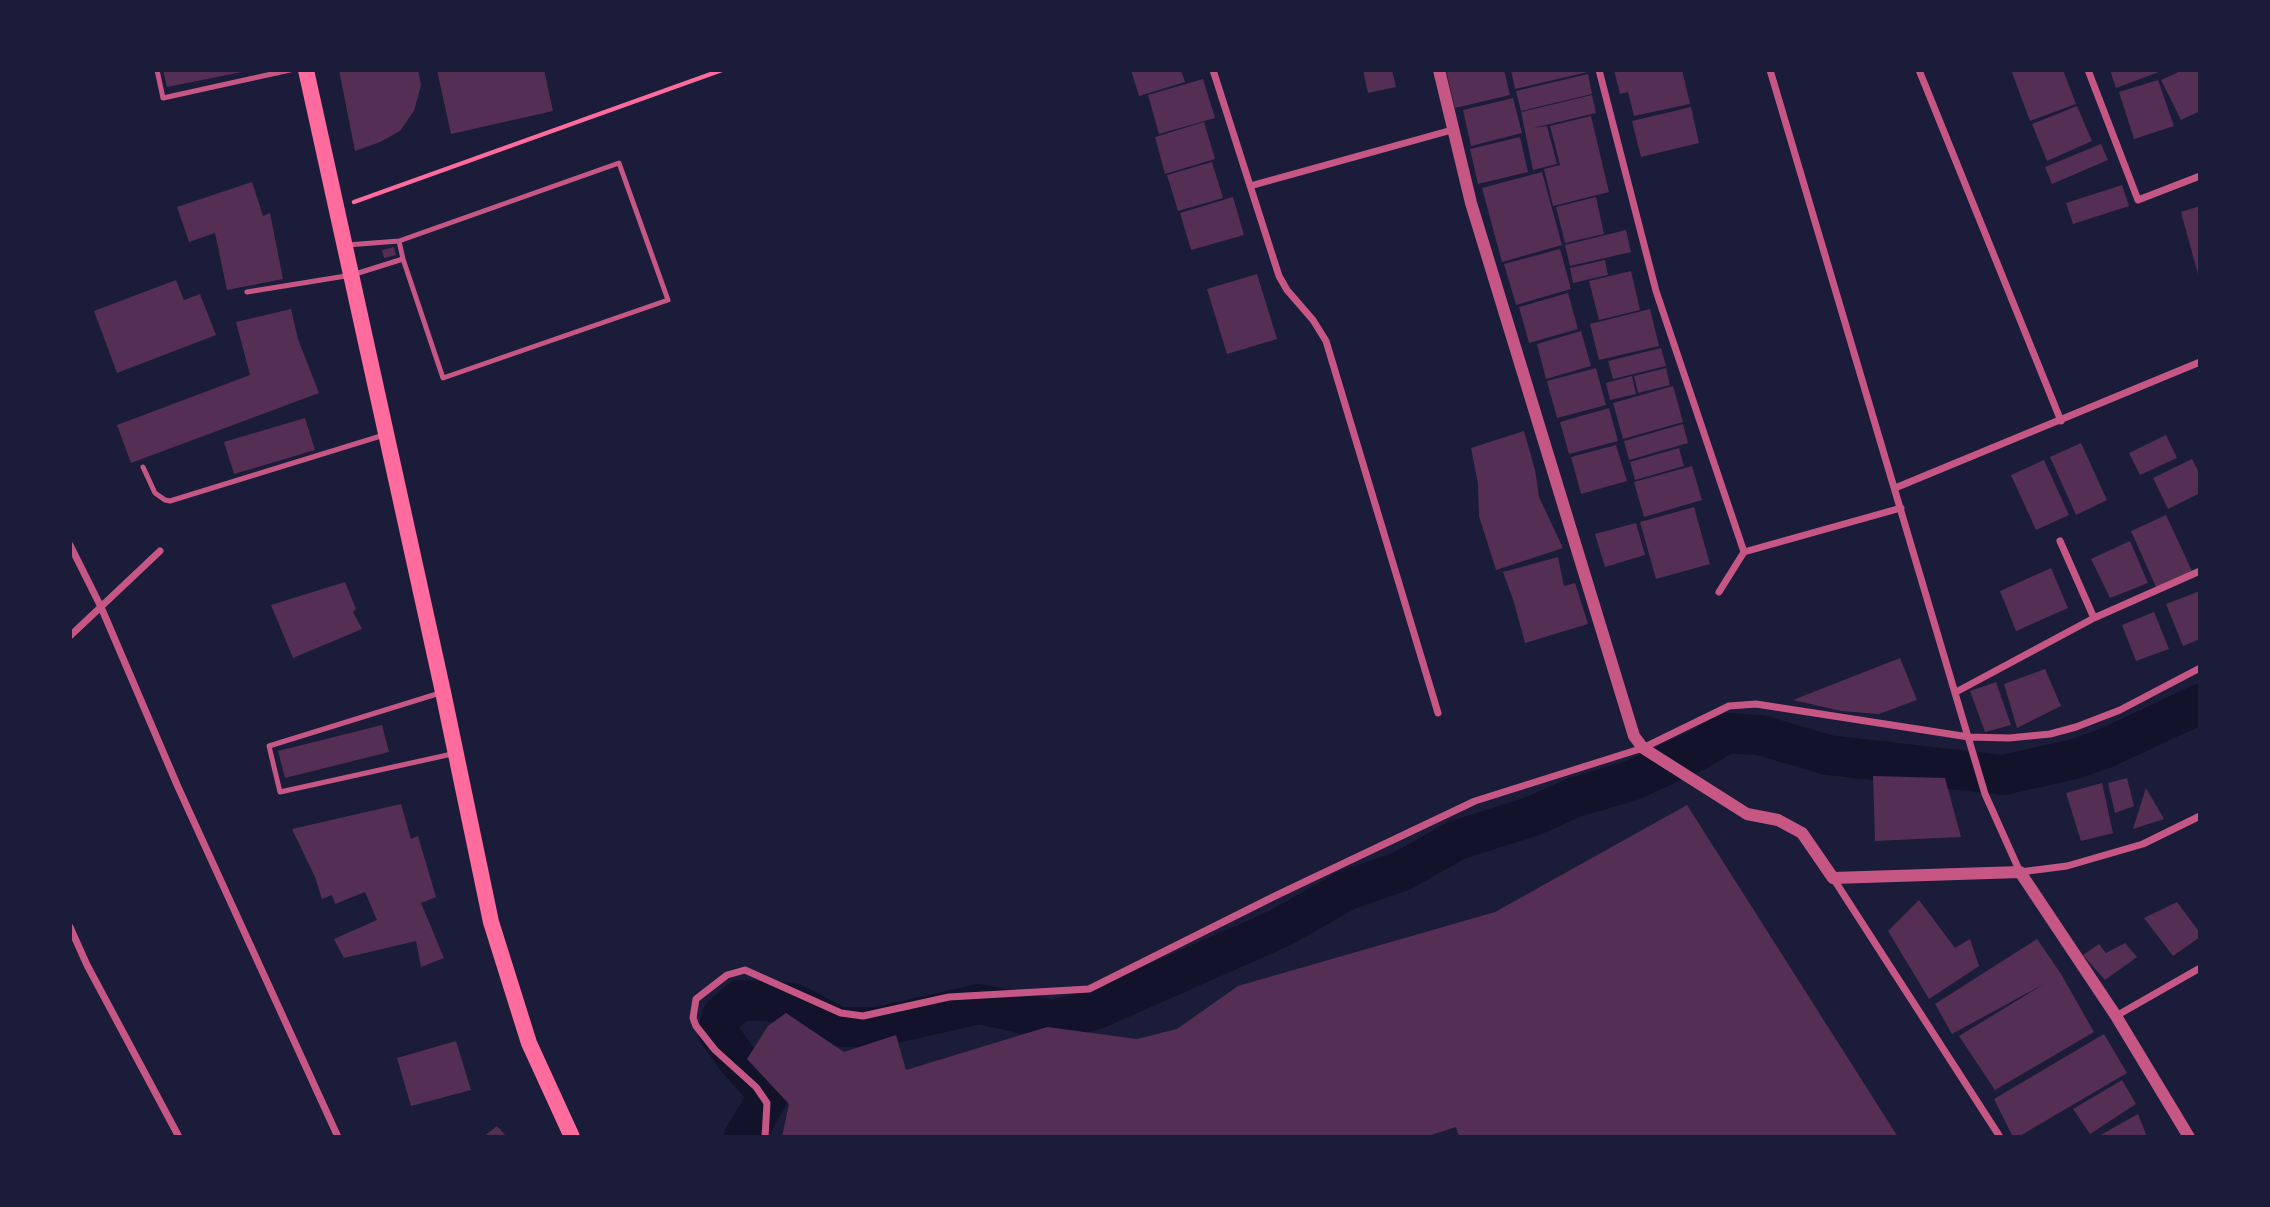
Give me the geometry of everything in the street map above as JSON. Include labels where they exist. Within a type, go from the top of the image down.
[{"type":"highway","points":[[306,70],[457,753],[491,922],[529,1043],[572,1137]]},
{"type":"street","points":[[1213,70],[1279,276],[1326,341],[1438,713]]},
{"type":"street","points":[[1439,70],[1471,203],[1634,736],[1643,748],[1747,814],[1778,820],[1802,833],[2000,1137]]},
{"type":"street","points":[[1599,70],[1656,291],[1744,552]]},
{"type":"street","points":[[1770,70],[1985,794],[2020,872],[2116,1016],[2189,1137]]},
{"type":"street","points":[[1919,70],[2061,421]]},
{"type":"street","points":[[2088,70],[2138,200],[2200,176]]},
{"type":"street","points":[[1250,186],[1452,130]]},
{"type":"street","points":[[1895,488],[2200,362]]},
{"type":"street","points":[[1719,592],[1744,552],[1901,508]]},
{"type":"street","points":[[2060,541],[2094,618]]},
{"type":"street","points":[[70,545],[101,607],[178,787],[338,1137]]},
{"type":"street","points":[[70,636],[160,551]]},
{"type":"street","points":[[1956,692],[2094,618],[2200,571]]},
{"type":"street","points":[[765,1137],[766,1103],[756,1087],[715,1050],[693,1018],[696,999],[727,975],[745,970],[841,1013],[863,1016],[949,997],[1090,989],[1277,895],[1475,801],[1643,748],[1729,706],[1756,704],[1969,737],[2009,738],[2050,734],[2076,727],[2120,710],[2200,668]]},
{"type":"street","points":[[1833,878],[2020,872],[2067,866],[2143,844],[2200,816]]},
{"type":"street","points":[[70,927],[87,965],[179,1137]]},
{"type":"street","points":[[2116,1016],[2200,968]]},
{"type":"lane","points":[[157,70],[163,98],[290,70]]},
{"type":"lane","points":[[344,245],[399,241],[620,163],[668,300],[443,378],[399,241]]},
{"type":"lane","points":[[247,292],[352,275],[403,259]]},
{"type":"lane","points":[[143,467],[155,493],[170,501],[387,434]]},
{"type":"lane","points":[[443,692],[269,746],[280,792],[457,753]]},
{"type":"path","points":[[335,206],[350,204],[722,70]]},
{"type":"building","points":[[163,70],[247,70],[247,71],[167,87]]},
{"type":"building","points":[[339,70],[418,70],[421,85],[414,111],[400,131],[355,151]]},
{"type":"building","points":[[437,70],[544,70],[553,111],[451,134]]},
{"type":"building","points":[[1131,70],[1181,70],[1185,82],[1139,96]]},
{"type":"building","points":[[1363,70],[1392,70],[1396,87],[1368,93]]},
{"type":"building","points":[[1446,70],[1504,70],[1510,95],[1455,108]]},
{"type":"building","points":[[1511,70],[1592,70],[1592,71],[1515,89]]},
{"type":"building","points":[[1614,70],[1682,70],[1690,104],[1634,116],[1628,92],[1620,94]]},
{"type":"building","points":[[2011,70],[2063,70],[2076,104],[2030,121]]},
{"type":"building","points":[[2110,70],[2158,70],[2159,72],[2116,88]]},
{"type":"building","points":[[2183,70],[2200,70],[2200,111],[2181,120],[2161,80]]},
{"type":"building","points":[[1588,74],[1592,94],[1521,111],[1516,91]]},
{"type":"building","points":[[1203,79],[1215,118],[1159,134],[1148,95]]},
{"type":"building","points":[[2158,80],[2174,126],[2134,139],[2119,92]]},
{"type":"building","points":[[1592,95],[1596,113],[1533,128],[1547,126],[1557,164],[1533,170],[1521,112]]},
{"type":"building","points":[[1513,98],[1522,133],[1471,146],[1463,110]]},
{"type":"building","points":[[2077,106],[2092,141],[2047,161],[2032,124]]},
{"type":"building","points":[[1691,107],[1699,143],[1641,157],[1632,121]]},
{"type":"building","points":[[1591,116],[1609,192],[1553,206],[1544,169],[1560,165],[1550,126]]},
{"type":"building","points":[[1204,122],[1215,159],[1165,174],[1155,137]]},
{"type":"building","points":[[1520,137],[1528,172],[1478,184],[1470,149]]},
{"type":"building","points":[[2101,144],[2108,160],[2052,184],[2045,167]]},
{"type":"building","points":[[1212,162],[1223,198],[1178,211],[1167,175]]},
{"type":"building","points":[[1542,172],[1562,245],[1502,262],[1482,188]]},
{"type":"building","points":[[252,182],[263,216],[270,213],[283,279],[227,290],[215,233],[189,242],[177,207]]},
{"type":"building","points":[[2122,185],[2129,206],[2073,224],[2066,203]]},
{"type":"building","points":[[1233,197],[1244,235],[1191,250],[1180,213]]},
{"type":"building","points":[[1596,197],[1604,234],[1565,243],[1556,207]]},
{"type":"building","points":[[2200,206],[2200,278],[2199,278],[2181,212]]},
{"type":"building","points":[[1626,230],[1631,252],[1570,266],[1565,245]]},
{"type":"building","points":[[394,247],[396,255],[384,258],[382,250]]},
{"type":"building","points":[[1560,249],[1571,289],[1516,305],[1504,264]]},
{"type":"building","points":[[1605,260],[1608,275],[1573,283],[1570,268]]},
{"type":"building","points":[[1631,271],[1640,310],[1599,320],[1589,281]]},
{"type":"building","points":[[1257,274],[1277,339],[1227,354],[1207,289]]},
{"type":"building","points":[[176,280],[184,300],[200,294],[216,335],[117,373],[94,311]]},
{"type":"building","points":[[1568,293],[1578,329],[1529,343],[1519,307]]},
{"type":"building","points":[[291,309],[298,339],[319,393],[131,463],[117,425],[250,375],[236,322]]},
{"type":"building","points":[[1650,309],[1659,346],[1599,360],[1590,324]]},
{"type":"building","points":[[1581,331],[1591,366],[1546,379],[1537,344]]},
{"type":"building","points":[[1661,348],[1666,366],[1613,379],[1608,361]]},
{"type":"building","points":[[1596,368],[1606,405],[1557,418],[1547,381]]},
{"type":"building","points":[[1666,368],[1670,385],[1638,393],[1634,376]]},
{"type":"building","points":[[1632,376],[1636,394],[1610,400],[1606,383]]},
{"type":"building","points":[[1673,386],[1683,422],[1623,439],[1613,403]]},
{"type":"building","points":[[1609,408],[1618,441],[1569,454],[1560,422]]},
{"type":"building","points":[[305,418],[315,450],[234,474],[224,442]]},
{"type":"building","points":[[1683,424],[1688,443],[1629,460],[1624,441]]},
{"type":"building","points":[[1524,431],[1539,497],[1563,548],[1496,570],[1479,516],[1478,484],[1471,448]]},
{"type":"building","points":[[2166,435],[2177,458],[2140,475],[2129,453]]},
{"type":"building","points":[[2081,443],[2107,500],[2076,515],[2050,457]]},
{"type":"building","points":[[1616,445],[1627,481],[1581,494],[1571,457]]},
{"type":"building","points":[[1679,448],[1684,466],[1635,480],[1630,462]]},
{"type":"building","points":[[2192,459],[2200,474],[2200,493],[2168,509],[2153,478]]},
{"type":"building","points":[[2044,460],[2069,515],[2036,530],[2011,475]]},
{"type":"building","points":[[1692,466],[1702,500],[1644,517],[1634,482]]},
{"type":"building","points":[[1694,507],[1710,564],[1656,579],[1640,522]]},
{"type":"building","points":[[2166,515],[2192,571],[2156,587],[2131,531]]},
{"type":"building","points":[[1636,523],[1645,555],[1605,567],[1595,534]]},
{"type":"building","points":[[2130,541],[2148,583],[2110,598],[2091,559]]},
{"type":"building","points":[[1558,557],[1564,586],[1575,583],[1588,624],[1525,643],[1503,572]]},
{"type":"building","points":[[2051,568],[2068,608],[2016,631],[2000,591]]},
{"type":"building","points":[[345,582],[356,609],[353,612],[362,629],[293,658],[271,605]]},
{"type":"building","points":[[2200,591],[2200,639],[2183,646],[2166,604]]},
{"type":"building","points":[[2154,612],[2169,649],[2136,661],[2122,625]]},
{"type":"building","points":[[1900,658],[1917,700],[1879,714],[1841,711],[1793,700]]},
{"type":"building","points":[[2045,669],[2061,706],[2017,728],[2004,684]]},
{"type":"building","points":[[1996,682],[2011,725],[1985,732],[1970,691]]},
{"type":"building","points":[[382,725],[389,752],[285,778],[278,751]]},
{"type":"building","points":[[1873,776],[1945,778],[1961,837],[1875,841]]},
{"type":"building","points":[[2127,778],[2134,806],[2115,813],[2108,783]]},
{"type":"building","points":[[2102,783],[2113,833],[2081,841],[2066,793]]},
{"type":"building","points":[[2146,788],[2164,819],[2133,829]]},
{"type":"building","points":[[401,804],[411,839],[418,836],[436,897],[421,903],[444,958],[421,967],[416,941],[344,958],[334,939],[377,920],[365,892],[335,904],[332,895],[322,899],[315,877],[292,829]]},
{"type":"building","points":[[1687,805],[1898,1137],[1459,1137],[1456,1127],[1425,1137],[782,1137],[789,1104],[747,1059],[768,1026],[786,1013],[844,1052],[896,1035],[906,1070],[1047,1027],[1137,1039],[1177,1029],[1238,986],[1495,912]]},
{"type":"building","points":[[1919,900],[1955,948],[1970,939],[1979,966],[1929,999],[1888,931]]},
{"type":"building","points":[[2177,902],[2200,933],[2200,937],[2173,956],[2144,918]]},
{"type":"building","points":[[2037,939],[2061,974],[2094,1032],[1995,1090],[1959,1036],[2044,984],[1952,1034],[1935,1004]]},
{"type":"building","points":[[2125,943],[2137,957],[2105,980],[2083,955],[2099,944],[2106,953]]},
{"type":"building","points":[[2104,1034],[2127,1073],[2018,1137],[2013,1137],[1994,1099]]},
{"type":"building","points":[[456,1041],[471,1090],[411,1106],[397,1058]]},
{"type":"building","points":[[2122,1080],[2136,1104],[2090,1134],[2073,1109]]},
{"type":"building","points":[[2138,1114],[2147,1137],[2097,1137]]},
{"type":"building","points":[[497,1126],[507,1137],[483,1137]]},
{"type":"waterway","points":[[744,1137],[769,1095],[737,1059],[718,1032],[722,1016],[740,1000],[793,1003],[838,1027],[878,1027],[979,1004],[1053,1020],[1097,1009],[1280,928],[1347,890],[1402,871],[1457,840],[1533,816],[1573,798],[1633,780],[1700,749],[1727,733],[1760,735],[1828,755],[2003,775],[2075,759],[2106,748],[2200,704]]}]
